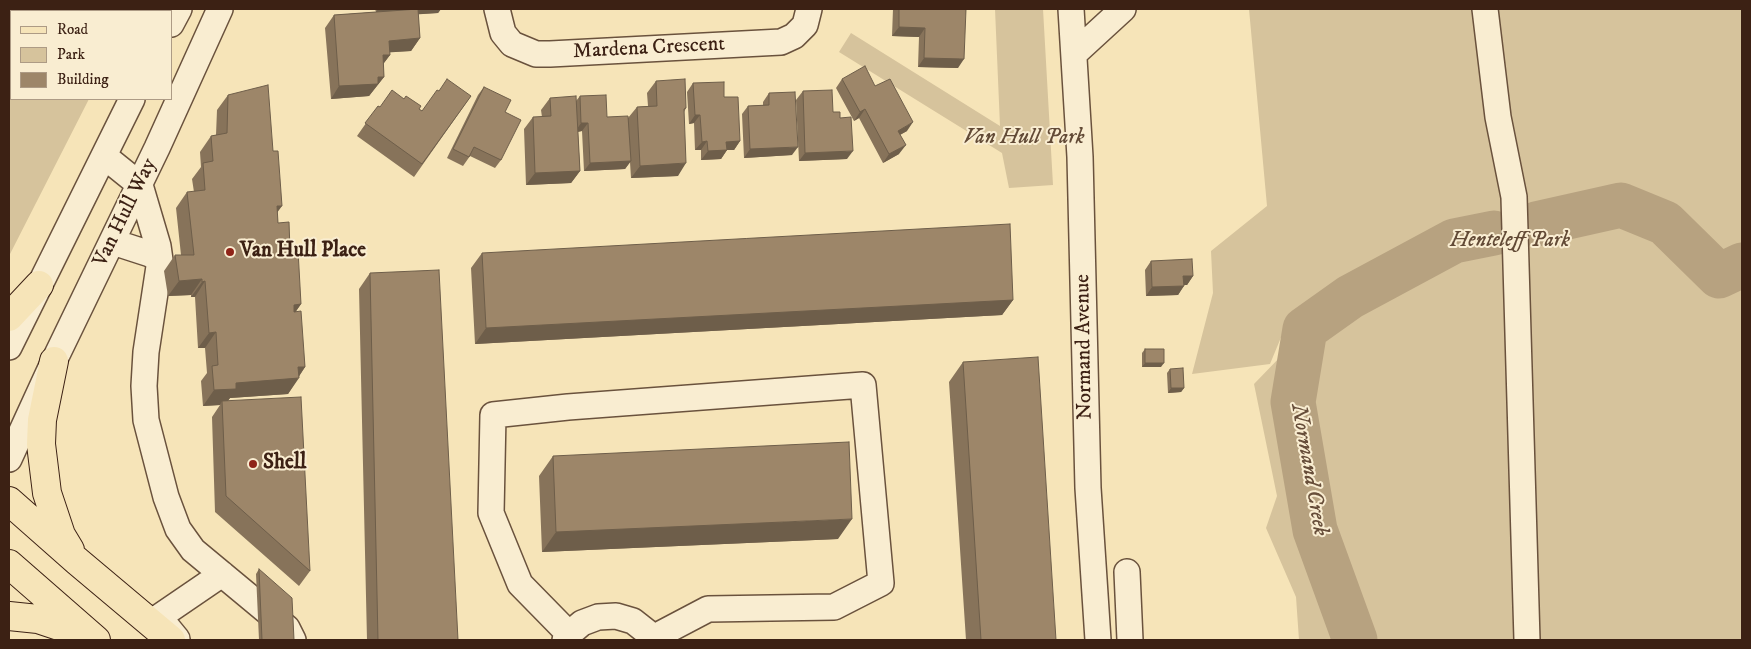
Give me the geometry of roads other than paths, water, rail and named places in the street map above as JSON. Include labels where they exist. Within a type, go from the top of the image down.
[{"type":"main road","points":[[9,318],[39,285]]},
{"type":"main road","points":[[54,360],[42,420],[41,444],[43,465],[47,493],[61,535],[77,562]]},
{"type":"main road","points":[[9,501],[77,562],[171,640]]},
{"type":"main road","points":[[9,564],[95,639]]},
{"type":"main road","points":[[9,616],[38,618],[95,639]]},
{"type":"street","points":[[172,22],[179,9]]},
{"type":"street","name":"Van Hull Way","points":[[9,459],[54,360],[140,185],[220,9]]},
{"type":"street","name":"Mardena Crescent","points":[[497,9],[503,33],[512,44],[536,54],[781,42],[794,36],[805,25],[809,9]]},
{"type":"street","name":"Normand Avenue","points":[[1071,9],[1080,157],[1088,488],[1098,640]]},
{"type":"street","points":[[1074,54],[1123,9]]},
{"type":"street","points":[[1485,9],[1498,116],[1514,197],[1527,640]]},
{"type":"street","points":[[9,346],[132,100]]},
{"type":"street","points":[[104,156],[140,185],[148,217],[156,237],[160,260],[146,352],[144,386],[146,420],[166,497],[178,529],[193,550],[287,628],[293,640]]},
{"type":"street","points":[[112,242],[150,254],[160,260]]},
{"type":"street","points":[[864,385],[881,583],[834,608],[708,610],[651,640],[647,632],[633,621],[616,616],[598,617],[582,623],[567,637],[520,584],[491,513],[494,415],[568,407],[864,385]]},
{"type":"street","points":[[1128,572],[1130,640]]},
{"type":"street","points":[[178,640],[159,617],[222,574]]},
{"type":"waterway","name":"Normand Creek","points":[[1536,224],[1621,205],[1665,223],[1719,276],[1742,265]]},
{"type":"waterway","name":"Normand Creek","points":[[1355,640],[1315,530],[1293,402],[1305,329],[1350,297],[1454,241],[1494,233]]},
{"type":"place","name":"Van Hull Place","points":[[230,252]]},
{"type":"place","name":"Shell","points":[[253,464]]},
{"type":"park label","name":"Van Hull Park","points":[[1024,139]]},
{"type":"park label","name":"Henteleff Park","points":[[1510,242]]}]
